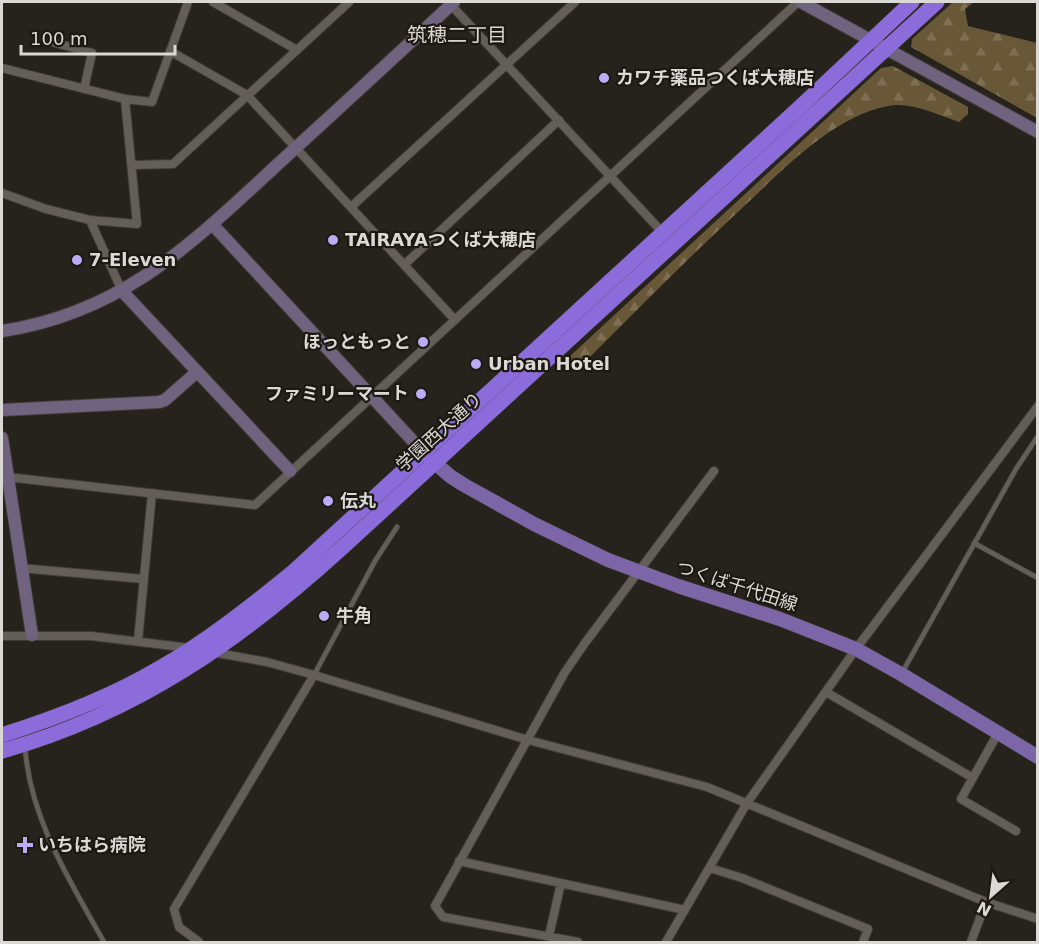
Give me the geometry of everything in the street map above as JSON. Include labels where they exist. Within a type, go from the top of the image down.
[{"type":"highway","name":"学園西大通り","points":[[2,751],[67,730],[108,712],[174,677],[239,634],[306,580],[663,232],[912,2]]},
{"type":"highway","name":"学園西大通り","points":[[2,735],[45,721],[130,685],[192,648],[293,572],[429,458],[937,2]]},
{"type":"main road","name":"つくば千代田線","points":[[429,458],[464,485],[534,524],[638,572],[780,619],[856,649],[1038,757]]},
{"type":"street","points":[[2,68],[125,99],[152,102],[188,2]]},
{"type":"street","points":[[213,2],[297,50]]},
{"type":"street","points":[[333,2],[346,4]]},
{"type":"street","points":[[351,207],[575,2]]},
{"type":"street","points":[[7,477],[255,505],[800,2],[1038,132]]},
{"type":"street","points":[[2,331],[42,323],[70,314],[122,291],[167,262],[296,148],[453,3],[507,65],[663,232]]},
{"type":"street","points":[[132,165],[173,164],[346,4]]},
{"type":"street","points":[[52,42],[92,53],[84,89]]},
{"type":"street","points":[[170,51],[247,95],[454,320]]},
{"type":"street","points":[[2,193],[46,209],[90,220],[137,224],[125,99]]},
{"type":"street","points":[[404,265],[559,120]]},
{"type":"street","points":[[90,220],[122,291],[290,471]]},
{"type":"street","points":[[212,224],[429,458]]},
{"type":"street","points":[[2,410],[159,402],[165,400],[197,372]]},
{"type":"street","points":[[666,942],[747,802],[856,649],[1038,406]]},
{"type":"street","points":[[2,438],[32,635]]},
{"type":"street","points":[[578,942],[443,917],[435,906],[565,672],[714,471]]},
{"type":"street","points":[[138,641],[152,494]]},
{"type":"street","points":[[20,568],[144,579]]},
{"type":"street","points":[[2,636],[91,636],[192,648],[267,662],[528,740],[707,787],[986,902],[1038,919]]},
{"type":"street","points":[[199,942],[179,927],[174,909],[214,838],[314,675]]},
{"type":"street","points":[[826,692],[973,778]]},
{"type":"street","points":[[998,733],[961,799],[1016,831]]},
{"type":"street","points":[[459,861],[685,910]]},
{"type":"street","points":[[710,868],[742,878],[868,930],[863,942]]},
{"type":"street","points":[[549,936],[561,883]]},
{"type":"street","points":[[971,942],[986,902]]},
{"type":"lane","points":[[901,674],[1016,469],[1038,436]]},
{"type":"lane","points":[[314,675],[375,561],[398,527]]},
{"type":"lane","points":[[974,543],[1038,578]]},
{"type":"lane","points":[[25,744],[31,787],[46,835],[104,942]]},
{"type":"green space","points":[[953,2],[974,2],[965,9],[968,26],[1037,43],[1037,118],[911,47],[912,39]]},
{"type":"green space","points":[[893,66],[968,107],[968,114],[959,122],[924,109],[905,105],[888,106],[867,112],[827,134],[772,179],[580,367],[568,358],[881,68]]},
{"type":"place","name":"カワチ薬品つくば大穂店","points":[[604,78]]},
{"type":"place","name":"TAIRAYAつくば大穂店","points":[[333,240]]},
{"type":"place","name":"7-Eleven","points":[[77,260]]},
{"type":"place","name":"ほっともっと","points":[[423,342]]},
{"type":"place","name":"Urban Hotel","points":[[476,364]]},
{"type":"place","name":"ファミリーマート","points":[[421,394]]},
{"type":"place","name":"伝丸","points":[[328,501]]},
{"type":"place","name":"牛角","points":[[324,616]]},
{"type":"place","name":"いちはら病院","points":[[25,845]]},
{"type":"district","name":"筑穂二丁目","points":[[457,35]]}]
